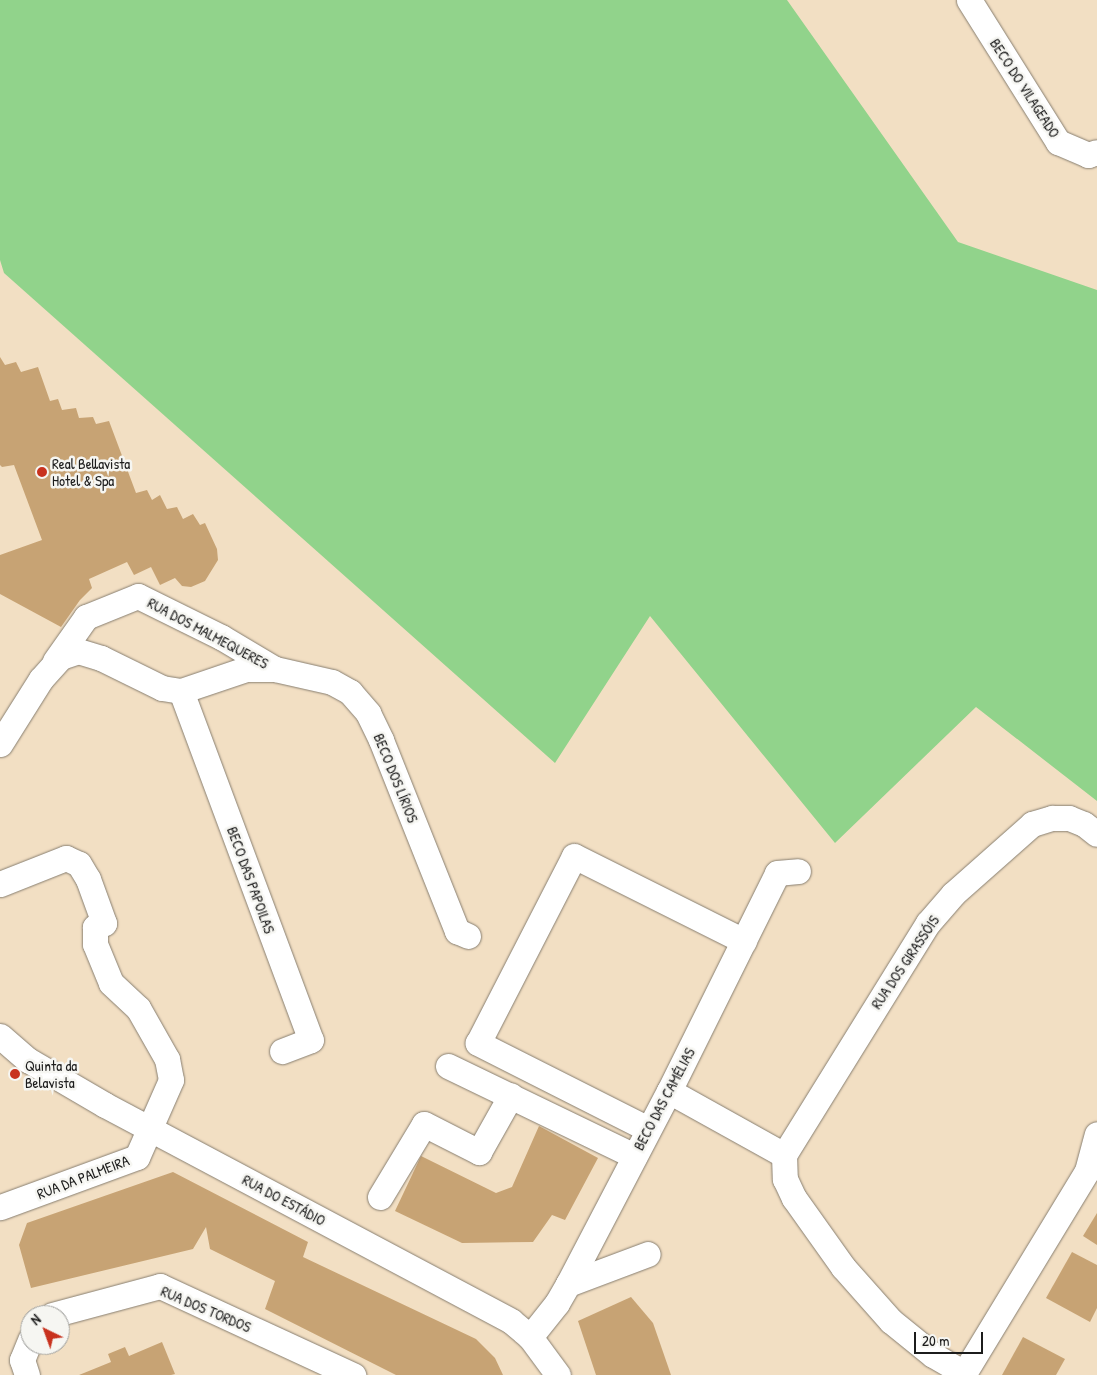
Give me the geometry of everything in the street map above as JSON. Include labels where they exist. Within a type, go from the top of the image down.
[{"type":"street","name":"BECO DO VILAGEADO","points":[[969,0],[1058,142],[1088,155],[1097,152]]},
{"type":"street","name":"RUA DOS MALMEQUERES","points":[[0,744],[41,680],[86,617],[138,596],[221,637],[275,669]]},
{"type":"street","name":"RUA DOS MALMEQUERES","points":[[41,680],[61,657],[78,651],[102,658],[162,688],[181,691],[246,669],[275,669]]},
{"type":"street","name":"BECO DOS LÍRIOS","points":[[275,669],[332,682],[350,692],[368,713],[381,740],[457,932],[468,936]]},
{"type":"street","name":"BECO DAS PAPOILAS","points":[[181,691],[311,1040],[282,1051]]},
{"type":"street","name":"RUA DOS GIRASSÓIS","points":[[784,1155],[928,923],[954,894],[1032,824],[1052,818],[1069,818],[1084,824],[1097,834]]},
{"type":"street","points":[[648,1129],[478,1043],[574,856],[744,941]]},
{"type":"street","name":"RUA DA PALMEIRA","points":[[0,884],[66,858],[79,864],[104,923],[95,927],[95,944],[111,983],[138,1008],[167,1060],[171,1080],[148,1128],[137,1157],[0,1207]]},
{"type":"street","name":"BECO DAS CAMÉLIAS","points":[[530,1337],[557,1303],[568,1284],[669,1091],[777,873],[798,871]]},
{"type":"street","name":"RUA DO ESTÁDIO","points":[[0,1036],[28,1060],[148,1128],[490,1308],[511,1321],[530,1337],[558,1375]]},
{"type":"street","points":[[448,1066],[634,1156]]},
{"type":"street","points":[[669,1091],[784,1155],[785,1179],[794,1198],[843,1268],[891,1321],[933,1355],[964,1374],[1087,1172],[1097,1134]]},
{"type":"street","points":[[380,1197],[424,1124],[480,1152],[511,1095]]},
{"type":"street","points":[[568,1284],[648,1254]]},
{"type":"street","name":"RUA DOS TORDOS","points":[[70,1310],[160,1286],[353,1375]]},
{"type":"street","points":[[24,1355],[22,1360],[27,1375]]},
{"type":"green space","points":[[0,0],[787,0],[958,242],[1097,290],[1097,801],[976,707],[835,843],[650,616],[555,763],[4,273],[0,260]]},
{"type":"building","points":[[0,357],[5,365],[16,362],[21,372],[38,367],[50,401],[58,399],[62,410],[76,408],[79,418],[93,417],[96,424],[109,421],[136,493],[147,490],[152,500],[160,495],[167,509],[177,507],[183,519],[193,514],[200,525],[205,523],[217,549],[218,560],[205,581],[191,587],[182,586],[175,578],[160,585],[151,567],[134,575],[127,562],[89,579],[92,588],[80,600],[61,627],[0,594],[0,555],[42,540],[14,465],[2,467],[0,465]]},
{"type":"building","points":[[539,1126],[598,1158],[565,1220],[552,1215],[533,1242],[462,1243],[395,1211],[421,1156],[496,1193],[512,1187]]},
{"type":"building","points":[[173,1172],[308,1242],[303,1257],[476,1339],[495,1358],[503,1375],[396,1375],[265,1309],[275,1281],[210,1249],[206,1227],[193,1249],[31,1288],[19,1245],[27,1223]]},
{"type":"building","points":[[1097,1213],[1097,1245],[1083,1236]]},
{"type":"building","points":[[1072,1252],[1097,1265],[1097,1308],[1090,1322],[1046,1298]]},
{"type":"building","points":[[631,1297],[653,1323],[671,1375],[596,1375],[578,1321]]},
{"type":"building","points":[[1023,1337],[1065,1359],[1056,1375],[1002,1375]]},
{"type":"building","points":[[162,1342],[175,1374],[79,1375],[111,1362],[108,1354],[125,1347],[129,1356]]},
{"type":"place","name":"Real Bellavista Hotel & Spa","points":[[42,472]]},
{"type":"place","name":"Quinta da Belavista","points":[[15,1074]]}]
